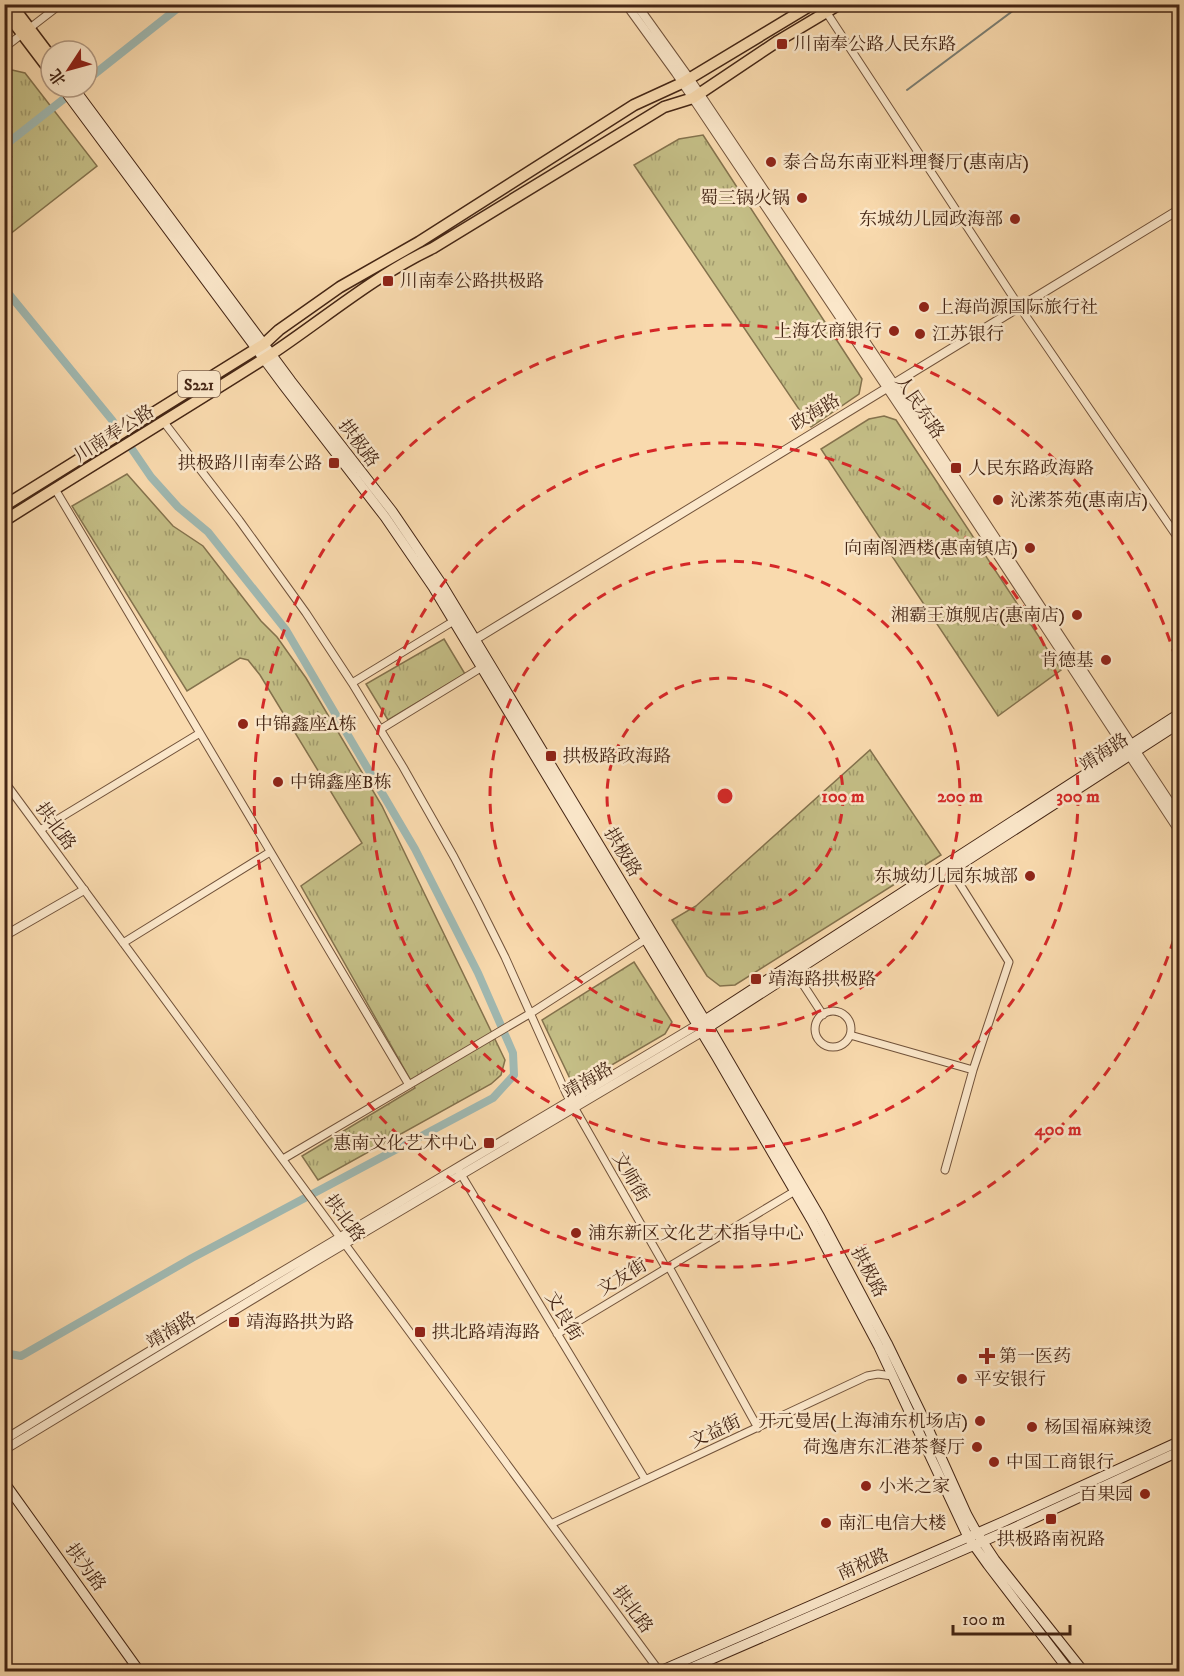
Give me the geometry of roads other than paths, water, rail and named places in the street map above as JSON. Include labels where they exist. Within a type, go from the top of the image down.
[{"type":"main road","points":[[11,4],[39,52]]},
{"type":"main road","name":"川南奉公路","points":[[4,506],[260,346],[340,287],[419,242],[634,105],[686,81],[813,4]]},
{"type":"main road","name":"川南奉公路","points":[[4,521],[267,356],[413,258],[664,107],[696,96],[824,9],[840,4]]},
{"type":"main road","points":[[4,10],[39,45]]},
{"type":"main road","name":"拱极路","points":[[74,99],[260,346],[458,618],[646,939],[703,1026],[861,1311],[975,1539],[1070,1671]]},
{"type":"main road","name":"拱极路","points":[[79,99],[83,108]]},
{"type":"main road","name":"拱极路","points":[[486,665],[820,1217],[869,1307],[922,1415],[975,1539],[1084,1671]]},
{"type":"main road","name":"靖海路","points":[[703,1026],[1130,750],[1179,713]]},
{"type":"main road","name":"靖海路","points":[[1130,750],[1179,723]]},
{"type":"main road","name":"南祝路","points":[[682,1671],[975,1539],[1179,1441]]},
{"type":"main road","name":"南祝路","points":[[659,1671],[1179,1451]]},
{"type":"main road","name":"拱为路","points":[[4,1482],[140,1671]]},
{"type":"street","points":[[4,48],[61,4]]},
{"type":"street","name":"人民东路","points":[[626,4],[686,81]]},
{"type":"street","name":"人民东路","points":[[636,4],[1130,750],[1179,818]]},
{"type":"street","points":[[824,9],[1019,306],[1176,529],[1179,541]]},
{"type":"street","name":"政海路","points":[[472,641],[1179,209]]},
{"type":"street","name":"文师街","points":[[164,421],[272,565],[381,729],[454,857],[505,957],[572,1104],[758,1428]]},
{"type":"street","points":[[55,489],[409,1085]]},
{"type":"street","points":[[352,683],[458,618]]},
{"type":"street","points":[[381,729],[486,665]]},
{"type":"street","points":[[40,830],[200,733]]},
{"type":"street","name":"人民东路","points":[[1130,750],[1179,832]]},
{"type":"street","name":"拱北路","points":[[4,782],[659,1671]]},
{"type":"street","points":[[123,943],[270,852]]},
{"type":"street","points":[[945,1170],[973,1070],[1009,962],[950,867]]},
{"type":"street","points":[[4,936],[84,890]]},
{"type":"street","points":[[283,1160],[531,1013],[646,939]]},
{"type":"street","points":[[792,969],[823,1015]]},
{"type":"street","points":[[831,1011],[837,1012],[846,1017],[850,1027],[849,1035],[846,1041],[837,1047],[822,1043],[815,1029],[818,1019],[831,1011]]},
{"type":"street","name":"靖海路","points":[[4,1440],[106,1377],[343,1240],[703,1026]]},
{"type":"street","points":[[849,1035],[973,1070]]},
{"type":"street","name":"文良街","points":[[460,1171],[645,1479]]},
{"type":"street","name":"文友街","points":[[557,1334],[795,1191]]},
{"type":"street","name":"靖海路","points":[[4,1450],[343,1240]]},
{"type":"street","name":"文益街","points":[[551,1524],[867,1376],[878,1374],[892,1376]]},
{"type":"waterway","points":[[99,70],[183,4]]},
{"type":"waterway","points":[[907,90],[1022,4]]},
{"type":"waterway","points":[[4,146],[64,99]]},
{"type":"waterway","points":[[4,288],[112,420],[151,477],[178,507],[208,532],[286,630],[415,849],[478,973],[513,1053],[514,1075],[493,1098],[192,1258],[21,1356],[4,1353]]},
{"type":"place","name":"川南奉公路人民东路","points":[[782,44]]},
{"type":"place","name":"泰合岛东南亚料理餐厅(惠南店)","points":[[771,162]]},
{"type":"place","name":"蜀三锅火锅","points":[[802,198]]},
{"type":"place","name":"东城幼儿园政海部","points":[[1015,219]]},
{"type":"place","name":"川南奉公路拱极路","points":[[388,281]]},
{"type":"place","name":"上海尚源国际旅行社","points":[[924,307]]},
{"type":"place","name":"上海农商银行","points":[[894,331]]},
{"type":"place","name":"江苏银行","points":[[920,334]]},
{"type":"place","name":"拱极路川南奉公路","points":[[334,463]]},
{"type":"place","name":"人民东路政海路","points":[[956,468]]},
{"type":"place","name":"沁潆茶苑(惠南店)","points":[[998,500]]},
{"type":"place","name":"向南阁酒楼(惠南镇店)","points":[[1030,548]]},
{"type":"place","name":"湘霸王旗舰店(惠南店)","points":[[1077,615]]},
{"type":"place","name":"肯德基","points":[[1106,660]]},
{"type":"place","name":"中锦鑫座A栋","points":[[243,724]]},
{"type":"place","name":"拱极路政海路","points":[[551,756]]},
{"type":"place","name":"中锦鑫座B栋","points":[[278,782]]},
{"type":"place","name":"东城幼儿园东城部","points":[[1030,876]]},
{"type":"place","name":"靖海路拱极路","points":[[756,979]]},
{"type":"place","name":"惠南文化艺术中心","points":[[489,1143]]},
{"type":"place","name":"浦东新区文化艺术指导中心","points":[[576,1233]]},
{"type":"place","name":"靖海路拱为路","points":[[234,1322]]},
{"type":"place","name":"拱北路靖海路","points":[[420,1332]]},
{"type":"place","name":"第一医药","points":[[987,1356]]},
{"type":"place","name":"平安银行","points":[[962,1379]]},
{"type":"place","name":"开元曼居(上海浦东机场店)","points":[[980,1421]]},
{"type":"place","name":"杨国福麻辣烫","points":[[1032,1427]]},
{"type":"place","name":"荷逸唐东汇港茶餐厅","points":[[977,1447]]},
{"type":"place","name":"中国工商银行","points":[[994,1462]]},
{"type":"place","name":"小米之家","points":[[866,1486]]},
{"type":"place","name":"百果园","points":[[1145,1494]]},
{"type":"place","name":"拱极路南祝路","points":[[1051,1519]]},
{"type":"place","name":"南汇电信大楼","points":[[826,1523]]}]
